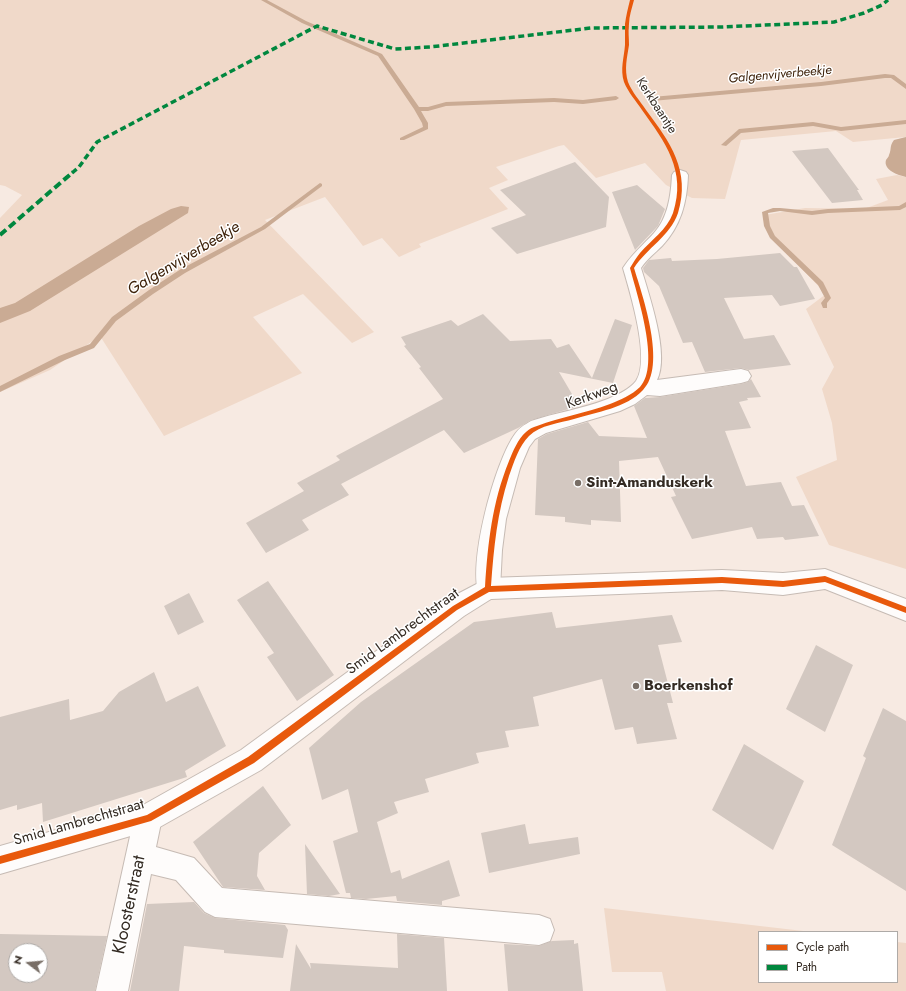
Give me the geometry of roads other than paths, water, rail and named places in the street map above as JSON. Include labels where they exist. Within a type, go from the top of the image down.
[{"type":"street","points":[[680,175],[678,199],[674,214],[665,230],[637,259],[632,268],[651,342],[650,366],[647,380],[643,387],[660,388],[741,376]]},
{"type":"street","name":"Kerkweg","points":[[488,589],[491,543],[509,465],[521,440],[528,432],[614,405],[643,387]]},
{"type":"street","name":"Smid Lambrechtstraat","points":[[0,860],[148,818],[251,760],[455,608],[488,589],[722,580],[783,584],[825,579],[906,610]]},
{"type":"street","name":"Kloosterstraat","points":[[112,991],[148,818]]},
{"type":"street","points":[[140,857],[184,868],[215,902],[380,915],[539,930]]},
{"type":"waterway","points":[[263,0],[304,22],[380,55],[417,109]]},
{"type":"waterway","name":"Galgenvijverbeekje","points":[[652,99],[821,84],[885,76],[892,76],[906,87]]},
{"type":"waterway","name":"Galgenvijverbeekje","points":[[417,109],[428,109],[446,104],[554,100],[583,102],[616,98]]},
{"type":"waterway","name":"Galgenvijverbeekje","points":[[402,139],[426,128],[425,123],[417,109]]},
{"type":"waterway","points":[[724,145],[739,131],[813,124],[841,129],[906,122]]},
{"type":"waterway","name":"Galgenvijverbeekje","points":[[0,389],[62,358],[92,346],[114,319],[151,292],[183,271],[263,228],[320,185]]},
{"type":"waterway","points":[[825,306],[824,303],[828,298],[821,284],[772,237],[767,226],[765,212],[780,209],[820,213],[828,211],[900,208],[906,204]]},
{"type":"place","name":"Sint-Amanduskerk","points":[[578,483]]},
{"type":"place","name":"Boerkenshof","points":[[636,686]]}]
